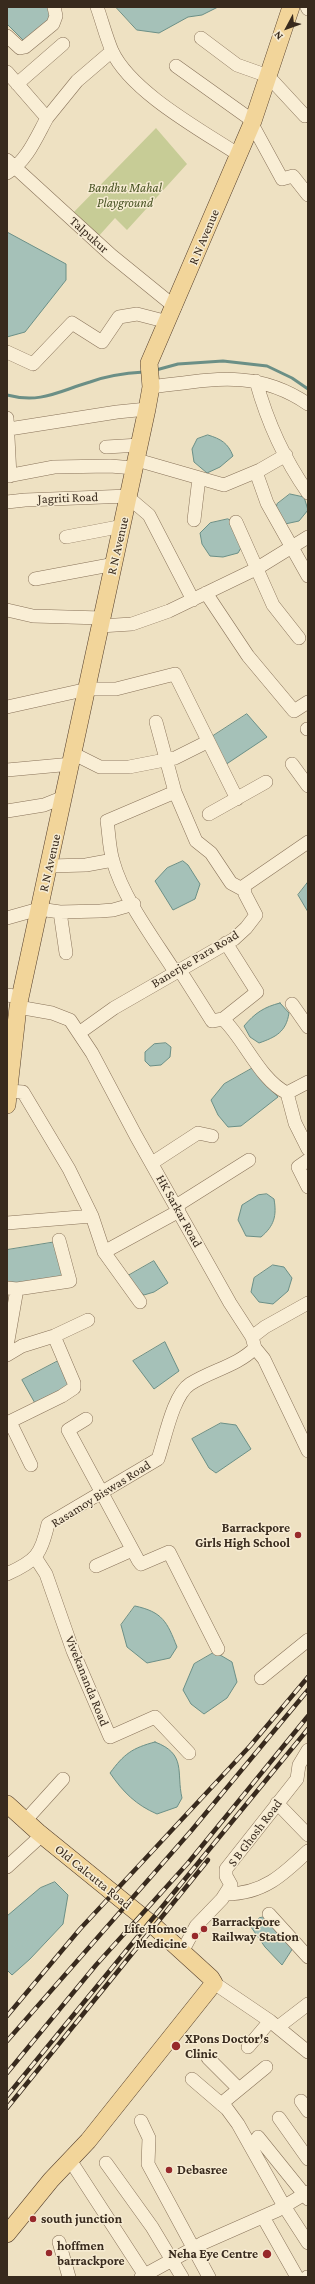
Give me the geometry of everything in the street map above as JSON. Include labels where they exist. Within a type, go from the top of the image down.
[{"type":"main road","name":"R N Avenue","points":[[8,1098],[15,1000],[50,866],[147,409],[150,376],[168,322],[252,123],[291,7]]},
{"type":"main road","name":"Old Calcutta Road","points":[[7,1804],[42,1836],[155,1927],[211,1978],[214,1983]]},
{"type":"main road","points":[[7,2234],[88,2141],[214,1983]]},
{"type":"street","points":[[7,36],[20,48],[25,47],[53,24],[56,16],[54,7]]},
{"type":"street","points":[[97,7],[112,51],[122,66],[150,95],[239,155]]},
{"type":"street","points":[[201,38],[237,65],[268,76],[305,116]]},
{"type":"street","points":[[17,84],[63,44]]},
{"type":"street","points":[[10,167],[28,153],[47,118],[77,81],[112,51]]},
{"type":"street","points":[[176,66],[252,123],[282,179],[293,176],[308,195]]},
{"type":"street","points":[[7,72],[47,118]]},
{"type":"street","name":"Talpukur","points":[[10,167],[111,255],[175,306]]},
{"type":"street","points":[[7,352],[33,364],[72,323],[102,342],[119,317],[137,314],[168,322]]},
{"type":"street","points":[[150,376],[199,381],[240,379],[268,383],[308,404]]},
{"type":"street","points":[[256,381],[273,431],[308,493]]},
{"type":"street","points":[[137,458],[110,466],[54,467],[8,476],[8,424],[147,409]]},
{"type":"street","points":[[106,447],[224,485],[256,472],[286,455]]},
{"type":"street","points":[[256,472],[267,503],[308,576]]},
{"type":"street","points":[[194,520],[199,478]]},
{"type":"street","points":[[129,497],[149,515],[193,600]]},
{"type":"street","name":"Jagriti Road","points":[[7,502],[25,500],[129,497]]},
{"type":"street","points":[[236,522],[273,605],[299,638]]},
{"type":"street","points":[[66,536],[123,526]]},
{"type":"street","points":[[7,610],[33,616],[132,624],[169,611],[256,569],[308,537]]},
{"type":"street","points":[[35,579],[115,564]]},
{"type":"street","points":[[206,593],[248,656],[294,711],[308,702]]},
{"type":"street","points":[[7,708],[88,689],[116,688],[175,674],[207,742],[237,799]]},
{"type":"street","points":[[156,722],[168,760],[175,792],[196,841],[211,853],[231,883],[244,890],[244,886],[308,842]]},
{"type":"street","points":[[7,770],[73,759],[100,767],[129,766],[175,758],[207,742]]},
{"type":"street","points":[[292,764],[308,786]]},
{"type":"street","points":[[209,814],[266,782]]},
{"type":"street","points":[[175,792],[107,820],[113,860],[120,879],[134,904],[212,1021],[223,1019],[257,992],[226,943]]},
{"type":"street","points":[[7,811],[44,805],[64,797]]},
{"type":"street","points":[[50,866],[86,865],[113,860]]},
{"type":"street","name":"Banerjee Para Road","points":[[79,1033],[114,1008],[177,970],[226,943],[246,928],[256,915],[244,890]]},
{"type":"street","points":[[7,918],[39,909],[60,912],[114,910],[134,904]]},
{"type":"street","points":[[60,912],[66,953]]},
{"type":"street","name":"HK Sarkar Road","points":[[15,1000],[70,1020],[79,1033],[92,1053],[230,1303],[264,1359],[307,1446]]},
{"type":"street","points":[[292,1004],[308,1027]]},
{"type":"street","points":[[223,1019],[233,1029],[267,1077],[278,1089],[287,1093],[296,1123],[308,1149]]},
{"type":"street","points":[[287,1093],[308,1082]]},
{"type":"street","points":[[8,1098],[23,1092],[69,1169],[92,1216],[104,1252],[140,1302]]},
{"type":"street","points":[[152,1163],[198,1133],[212,1136]]},
{"type":"street","points":[[104,1252],[178,1209],[249,1160]]},
{"type":"street","points":[[308,1160],[298,1167],[308,1187]]},
{"type":"street","points":[[7,1223],[92,1216]]},
{"type":"street","points":[[7,1346],[12,1289],[70,1281],[59,1240]]},
{"type":"street","name":"Rasamoy Biswas Road","points":[[35,1557],[39,1552],[48,1524],[158,1459],[178,1398],[189,1384],[244,1359],[253,1342],[265,1327],[308,1303]]},
{"type":"street","points":[[7,1355],[22,1346],[54,1336],[88,1320]]},
{"type":"street","points":[[31,1465],[9,1422],[62,1396],[74,1388],[74,1383],[54,1336]]},
{"type":"street","points":[[86,1420],[68,1430],[132,1550],[141,1564],[169,1552],[218,1649]]},
{"type":"street","points":[[96,1566],[132,1550]]},
{"type":"street","points":[[7,1574],[28,1564],[35,1557]]},
{"type":"street","name":"Vivekananda Road","points":[[35,1557],[46,1574],[73,1651],[110,1737],[155,1717],[189,1753]]},
{"type":"street","points":[[261,1678],[308,1640]]},
{"type":"street","name":"S B Ghosh Road","points":[[226,1894],[231,1885],[225,1873],[228,1866],[297,1779],[299,1765],[308,1750]]},
{"type":"street","points":[[25,1821],[63,1779]]},
{"type":"street","points":[[277,1803],[308,1835]]},
{"type":"street","points":[[7,1867],[42,1836]]},
{"type":"street","points":[[182,1952],[196,1926],[226,1894],[245,1894],[265,1885],[286,1871],[308,1851]]},
{"type":"street","points":[[269,1914],[308,1957]]},
{"type":"street","points":[[214,1983],[274,2024],[308,2052]]},
{"type":"street","points":[[248,2047],[274,2024],[308,2004]]},
{"type":"street","points":[[208,2058],[238,2089]]},
{"type":"street","points":[[221,2104],[266,2067]]},
{"type":"street","points":[[192,2079],[221,2104],[238,2124],[284,2206],[308,2243]]},
{"type":"street","points":[[279,2118],[308,2159]]},
{"type":"street","points":[[141,2121],[149,2138],[148,2164],[209,2277]]},
{"type":"street","points":[[70,2160],[144,2276],[194,2248],[263,2217],[307,2195],[258,2136]]},
{"type":"street","points":[[106,2163],[152,2226],[173,2259],[182,2277]]},
{"type":"street","points":[[263,2217],[297,2277]]},
{"type":"street","points":[[59,2242],[69,2277]]},
{"type":"green space","name":"Bandhu Mahal Playground","points":[[156,128],[187,164],[127,230],[115,218],[97,238],[71,215]]},
{"type":"water","points":[[7,7],[56,7],[56,9],[29,46],[7,24]]},
{"type":"water","points":[[116,7],[218,7],[202,15],[188,17],[159,33],[137,30]]},
{"type":"water","points":[[7,232],[66,264],[66,280],[25,332],[7,337]]},
{"type":"water","points":[[208,435],[224,442],[233,456],[220,467],[207,473],[194,462],[192,449],[197,439]]},
{"type":"water","points":[[290,494],[304,497],[308,510],[299,521],[285,524],[275,512],[277,504]]},
{"type":"water","points":[[228,519],[234,522],[245,541],[238,553],[223,557],[210,556],[202,544],[200,533],[210,523]]},
{"type":"water","points":[[247,714],[267,737],[225,765],[210,738]]},
{"type":"water","points":[[183,861],[188,865],[200,884],[195,899],[173,910],[155,881],[167,868]]},
{"type":"water","points":[[308,882],[308,912],[298,895]]},
{"type":"water","points":[[280,1003],[289,1013],[283,1029],[275,1036],[259,1043],[250,1037],[244,1026],[260,1011],[269,1006]]},
{"type":"water","points":[[166,1043],[171,1047],[170,1057],[161,1065],[150,1066],[145,1061],[145,1052],[154,1044]]},
{"type":"water","points":[[253,1068],[278,1097],[241,1126],[228,1127],[218,1115],[211,1100],[224,1084]]},
{"type":"water","points":[[267,1194],[274,1199],[275,1216],[272,1225],[261,1237],[246,1236],[238,1220],[242,1205],[258,1195]]},
{"type":"water","points":[[56,1242],[70,1277],[7,1288],[7,1250]]},
{"type":"water","points":[[154,1261],[168,1283],[154,1292],[144,1295],[134,1288],[126,1277]]},
{"type":"water","points":[[273,1265],[284,1267],[292,1278],[288,1291],[273,1304],[259,1302],[251,1292],[254,1278]]},
{"type":"water","points":[[165,1342],[179,1371],[154,1389],[133,1361]]},
{"type":"water","points":[[62,1359],[74,1383],[36,1405],[22,1380]]},
{"type":"water","points":[[221,1423],[236,1425],[251,1449],[216,1473],[209,1468],[192,1439]]},
{"type":"water","points":[[135,1606],[152,1611],[163,1619],[177,1647],[170,1658],[147,1663],[127,1647],[121,1625]]},
{"type":"water","points":[[215,1652],[232,1662],[237,1682],[227,1698],[204,1714],[191,1704],[183,1690],[194,1664]]},
{"type":"water","points":[[155,1742],[172,1752],[176,1758],[182,1798],[177,1807],[157,1814],[130,1797],[110,1773],[124,1756],[134,1749]]},
{"type":"water","points":[[55,1882],[68,1895],[63,1924],[30,1959],[12,1975],[7,1970],[7,1916],[40,1888]]},
{"type":"water","points":[[271,1916],[293,1948],[282,1965],[265,1947],[251,1927],[259,1918]]},
{"type":"waterway","points":[[156,370],[178,364],[223,361],[267,366],[292,378],[308,389]]},
{"type":"waterway","points":[[7,395],[30,398],[40,397],[103,378],[144,372]]},
{"type":"railway","points":[[7,2016],[80,1929],[250,1746],[308,1677]]},
{"type":"railway","points":[[7,2041],[191,1831],[308,1690]]},
{"type":"railway","points":[[7,2073],[96,1965],[188,1863],[308,1716]]},
{"type":"railway","points":[[7,2096],[308,1729]]},
{"type":"railway","points":[[7,2108],[208,1860]]},
{"type":"place","name":"Barrackpore Girls High School","points":[[298,1535]]},
{"type":"place","name":"Barrackpore Railway Station","points":[[204,1929]]},
{"type":"place","name":"Life Homoe Medicine","points":[[195,1936]]},
{"type":"place","name":"XPons Doctor's Clinic","points":[[176,2046]]},
{"type":"place","name":"Debasree","points":[[169,2170]]},
{"type":"place","name":"south junction","points":[[33,2219]]},
{"type":"place","name":"hoffmen barrackpore","points":[[49,2253]]},
{"type":"place","name":"Neha Eye Centre","points":[[267,2254]]}]
